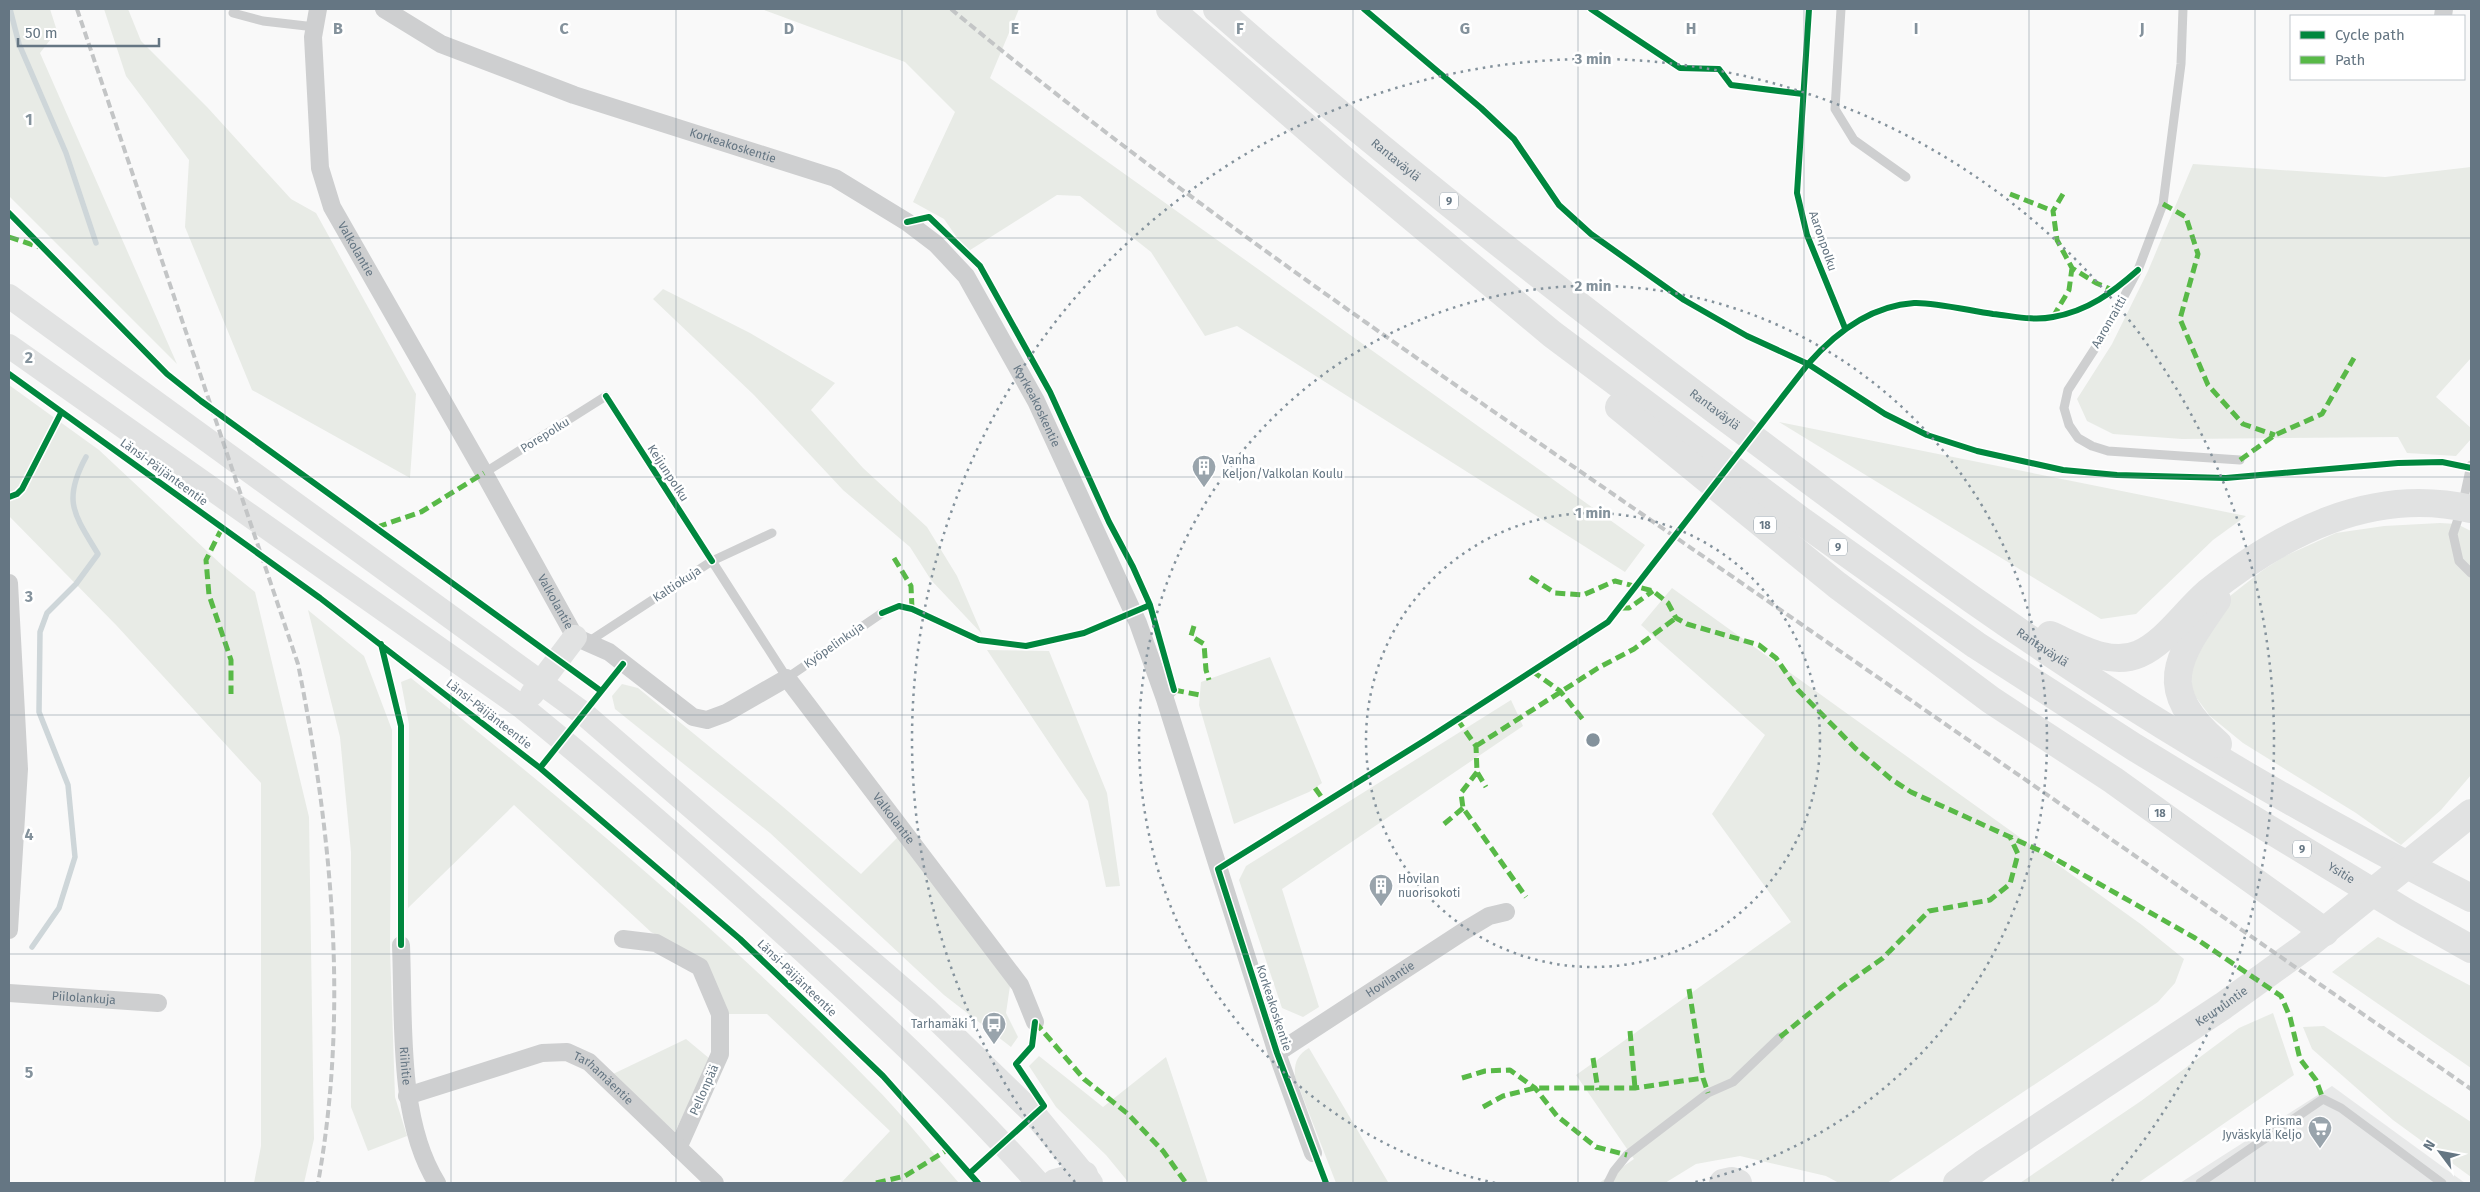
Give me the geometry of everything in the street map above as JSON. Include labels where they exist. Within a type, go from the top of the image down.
[{"type":"highway","name":"9","points":[[1170,9],[1352,167],[1552,334]]},
{"type":"highway","name":"Rantaväylä","points":[[1217,9],[1309,89],[1581,307],[1828,495],[1975,601],[2101,684],[2265,787]]},
{"type":"highway","name":"Ysitie","points":[[1552,334],[1803,522],[1976,645],[2134,747],[2407,913],[2471,949]]},
{"type":"highway","name":"18","points":[[1552,334],[1597,389],[1837,585],[1991,700],[2113,780],[2316,939]]},
{"type":"highway","points":[[1975,601],[2083,649],[2104,656],[2122,658],[2140,654],[2161,638],[2206,594],[2250,562],[2290,537],[2330,518],[2375,507],[2423,504],[2467,508]]},
{"type":"highway","points":[[2250,562],[2220,595],[2198,627],[2178,668],[2178,692],[2188,714],[2201,730],[2265,787]]},
{"type":"highway","name":"9","points":[[2265,787],[2471,898]]},
{"type":"highway","name":"Keuruuntie","points":[[1957,1183],[2223,1006],[2316,939],[2466,817]]},
{"type":"highway","points":[[1943,1183],[1983,1164]]},
{"type":"highway","points":[[1055,1183],[1085,1180]]},
{"type":"highway","points":[[1723,1183],[1732,1181],[1738,1183]]},
{"type":"main road","points":[[10,297],[197,435],[584,714],[927,1010],[1035,1116],[1085,1180]]},
{"type":"main road","name":"Länsi-Päijänteentie","points":[[17,352],[522,707],[730,884],[904,1043],[1004,1144],[1038,1183]]},
{"type":"main road","points":[[522,707],[542,682],[581,640]]},
{"type":"street","name":"Valkolantie","points":[[318,9],[313,37],[320,168],[332,207],[581,640]]},
{"type":"street","name":"Korkeakoskentie","points":[[384,9],[441,44],[574,95],[835,178],[892,211],[936,244],[966,276],[1039,408],[1170,694],[1277,1053],[1313,1153]]},
{"type":"street","points":[[9,584],[14,769],[9,930]]},
{"type":"street","points":[[581,640],[609,652],[694,717],[707,720],[726,713],[787,678]]},
{"type":"street","name":"Valkolantie","points":[[787,678],[1020,985],[1035,1022]]},
{"type":"street","name":"Hovilantie","points":[[1277,1053],[1464,931],[1489,916],[1506,912]]},
{"type":"street","name":"Pellonpää","points":[[623,939],[656,943],[700,967],[720,1014],[720,1054],[678,1148]]},
{"type":"street","name":"Riihitie","points":[[400,945],[407,1096],[415,1132],[437,1183]]},
{"type":"street","name":"Piilolankuja","points":[[9,993],[158,1003]]},
{"type":"street","name":"Tarhamäentie","points":[[407,1096],[542,1053],[567,1052],[589,1062],[715,1183]]},
{"type":"lane","points":[[1841,9],[1836,109],[1854,140],[1906,177]]},
{"type":"lane","name":"Aaronraitti","points":[[2183,9],[2181,64],[2163,204],[2138,270],[2103,336],[2068,390],[2064,408],[2069,425],[2078,438],[2092,446],[2108,451],[2240,460]]},
{"type":"lane","points":[[233,13],[263,21],[315,27]]},
{"type":"lane","name":"Porepolku","points":[[484,473],[606,396]]},
{"type":"lane","points":[[2471,465],[2467,508],[2453,534],[2459,561],[2471,572]]},
{"type":"lane","name":"Kaltiokuja","points":[[581,640],[712,561],[772,533]]},
{"type":"lane","points":[[712,561],[787,678]]},
{"type":"lane","name":"Kyöpelinkuja","points":[[787,678],[882,613]]},
{"type":"lane","points":[[1608,1183],[1614,1171],[1627,1155],[1708,1093],[1733,1082],[1780,1037]]},
{"type":"lane","points":[[2200,1183],[2323,1099],[2341,1108],[2442,1183]]},
{"type":"shaded area","points":[[9,9],[50,9],[57,31],[40,53],[177,364],[9,196]]},
{"type":"shaded area","points":[[104,9],[128,9],[141,41],[208,108],[291,199],[316,213],[416,394],[410,478],[252,390],[185,227],[189,160],[126,76]]},
{"type":"shaded area","points":[[761,9],[1019,9],[990,78],[1645,545],[1625,572],[1237,326],[1205,336],[1151,252],[1080,196],[1057,195],[967,252],[944,219],[913,202],[955,112],[905,62]]},
{"type":"shaded area","points":[[2193,164],[2385,177],[2471,167],[2471,358],[2436,397],[2471,428],[2471,439],[2456,456],[2407,453],[2398,437],[2182,439],[2113,434],[2087,421],[2077,399],[2112,344],[2148,271]]},
{"type":"shaded area","points":[[663,289],[750,333],[835,383],[811,410],[863,468],[927,527],[957,576],[982,634],[931,580],[910,547],[843,490],[754,395],[653,299]]},
{"type":"shaded area","points":[[9,385],[99,450],[224,567],[255,592],[309,817],[314,1139],[304,1183],[254,1183],[261,1146],[261,783],[117,626],[9,516]]},
{"type":"shaded area","points":[[1779,422],[2246,516],[2213,540],[2136,614],[2101,619]]},
{"type":"shaded area","points":[[2457,524],[2471,531],[2471,775],[2441,810],[2401,845],[2356,813],[2243,743],[2210,716],[2192,692],[2192,666],[2230,596],[2263,570],[2285,556],[2336,533],[2384,526]]},
{"type":"shaded area","points":[[1672,588],[2142,925],[2184,959],[2175,983],[2158,1002],[1887,1183],[1839,1183],[1826,1176],[1740,1156],[1696,1164],[1665,1183],[1599,1183],[1634,1159],[1576,1075],[1791,922],[1712,814],[1765,735],[1641,625]]},
{"type":"shaded area","points":[[308,610],[364,656],[392,730],[390,949],[395,1097],[407,1136],[368,1151],[351,1107],[351,852],[340,737]]},
{"type":"shaded area","points":[[987,650],[1049,651],[1107,793],[1120,886],[1106,887],[1088,801]]},
{"type":"shaded area","points":[[1270,657],[1322,783],[1309,792],[1234,824],[1199,705],[1201,682]]},
{"type":"shaded area","points":[[411,678],[648,874],[762,977],[818,1030],[906,1120],[959,1183],[841,1183],[890,1131],[767,1014],[726,1014],[705,960],[651,932],[514,805],[408,908],[409,724],[401,682]]},
{"type":"shaded area","points":[[622,684],[638,688],[782,806],[861,874],[901,834],[1010,986],[1006,1013],[1018,1037],[1011,1047],[944,995],[770,833],[615,709],[612,696]]},
{"type":"shaded area","points":[[1511,700],[1523,726],[1282,889],[1319,1007],[1303,1017],[1282,1008],[1239,880],[1246,866]]},
{"type":"shaded area","points":[[2378,937],[2471,986],[2471,1068],[2332,972]]},
{"type":"shaded area","points":[[2273,1013],[2294,1075],[2138,1183],[2020,1183],[2141,1101],[2239,1028]]},
{"type":"shaded area","points":[[2324,1026],[2471,1122],[2471,1177],[2393,1120],[2312,1049],[2303,1027]]},
{"type":"shaded area","points":[[686,1039],[710,1059],[675,1132],[613,1074]]},
{"type":"shaded area","points":[[1309,1048],[1387,1183],[1336,1183],[1295,1077],[1297,1060]]},
{"type":"shaded area","points":[[1039,1056],[1103,1107],[1166,1057],[1208,1183],[1129,1183],[1106,1155],[1056,1107],[1029,1066]]},
{"type":"shaded area","points":[[2332,1086],[2465,1183],[2180,1183]]},
{"type":"waterway","points":[[10,9],[19,44],[66,153],[96,243]]},
{"type":"waterway","points":[[32,947],[59,908],[75,857],[68,785],[39,712],[40,632],[47,613],[76,584],[98,554],[77,517],[74,507],[74,485],[86,457]]},
{"type":"railway","points":[[77,9],[298,664],[320,793],[332,923],[333,1053],[318,1183]]},
{"type":"railway","points":[[951,9],[1118,142],[1376,330],[2471,1089]]},
{"type":"marked path","points":[[2010,194],[2053,211]]},
{"type":"marked path","points":[[2063,194],[2053,211],[2057,240],[2072,268],[2096,283],[2115,291]]},
{"type":"marked path","points":[[2163,204],[2186,217],[2198,254],[2180,319],[2208,385],[2243,424],[2275,435]]},
{"type":"marked path","points":[[9,237],[39,247]]},
{"type":"marked path","points":[[2053,317],[2069,290],[2072,268]]},
{"type":"marked path","points":[[2240,460],[2275,435],[2322,414],[2354,358]]},
{"type":"marked path","points":[[377,527],[421,512],[484,473]]},
{"type":"marked path","points":[[222,528],[206,560],[209,595],[231,660],[231,694]]},
{"type":"marked path","points":[[894,558],[911,586],[912,609]]},
{"type":"marked path","points":[[1530,577],[1555,593],[1583,595],[1615,581],[1653,591],[1668,603],[1676,618],[1687,624],[1759,645],[1776,658],[1798,690],[1855,748],[1891,779],[1911,792],[2043,852],[2195,938],[2281,996],[2290,1017],[2300,1059],[2316,1080],[2323,1099]]},
{"type":"marked path","points":[[1621,608],[1629,608],[1653,591]]},
{"type":"marked path","points":[[1476,746],[1598,668],[1634,649],[1676,618]]},
{"type":"marked path","points":[[1194,626],[1191,636],[1204,644],[1206,670],[1209,680]]},
{"type":"marked path","points":[[1532,671],[1560,691],[1585,722]]},
{"type":"marked path","points":[[1174,690],[1200,695]]},
{"type":"marked path","points":[[1457,719],[1476,746],[1477,772],[1486,787]]},
{"type":"marked path","points":[[1477,772],[1461,793],[1463,808],[1526,897]]},
{"type":"marked path","points":[[1315,788],[1325,802]]},
{"type":"marked path","points":[[1444,824],[1463,808]]},
{"type":"marked path","points":[[1780,1037],[1842,987],[1883,958],[1929,911],[1990,900],[2010,884],[2018,854],[2010,837]]},
{"type":"marked path","points":[[1689,989],[1703,1078],[1708,1093]]},
{"type":"marked path","points":[[1035,1022],[1084,1079],[1128,1114],[1163,1151],[1186,1183]]},
{"type":"marked path","points":[[1630,1031],[1635,1088]]},
{"type":"marked path","points":[[1593,1058],[1598,1090]]},
{"type":"marked path","points":[[1462,1078],[1485,1071],[1510,1070],[1535,1088],[1557,1116],[1596,1147],[1627,1155]]},
{"type":"marked path","points":[[1483,1107],[1503,1096],[1535,1088],[1635,1088],[1703,1078]]},
{"type":"marked path","points":[[876,1183],[905,1176],[949,1149]]},
{"type":"cycle path","points":[[1364,9],[1481,108],[1514,139],[1559,205],[1591,234],[1684,300],[1747,336],[1808,364],[1885,414],[1927,435],[1977,451],[2063,470],[2117,475],[2226,478],[2398,463],[2442,462],[2471,468]]},
{"type":"cycle path","points":[[1591,9],[1680,68],[1719,69],[1731,85],[1803,94]]},
{"type":"cycle path","name":"Aaronpolku","points":[[1809,9],[1797,193],[1807,235],[1845,328]]},
{"type":"cycle path","points":[[9,213],[167,374],[201,401],[601,691]]},
{"type":"cycle path","points":[[907,222],[929,217],[980,266],[1050,392],[1109,522],[1133,567],[1150,605],[1174,690]]},
{"type":"cycle path","points":[[1326,1183],[1277,1053],[1218,869],[1427,739],[1608,622],[1808,364],[1842,331],[1883,309],[1914,303],[1942,305],[2023,318],[2053,317],[2078,310],[2099,300],[2138,270]]},
{"type":"cycle path","points":[[9,374],[320,598],[540,768],[740,939],[883,1076],[978,1183]]},
{"type":"cycle path","name":"Keijunpolku","points":[[606,396],[712,561]]},
{"type":"cycle path","points":[[9,497],[17,494],[22,489],[61,413]]},
{"type":"cycle path","points":[[882,613],[899,606],[912,609],[979,640],[1026,646],[1084,633],[1150,605]]},
{"type":"cycle path","points":[[381,644],[401,726],[401,945]]},
{"type":"cycle path","points":[[540,768],[623,664]]},
{"type":"cycle path","points":[[970,1173],[1044,1106],[1016,1064],[1032,1046],[1035,1022]]},
{"type":"place","name":"Vanha Keljon/Valkolan Koulu","points":[[1204,488]]},
{"type":"place","name":"Hovilan nuorisokoti","points":[[1381,907]]},
{"type":"place","name":"Tarhamäki 1","points":[[994,1045]]},
{"type":"place","name":"Prisma Jyväskylä Keljo","points":[[2320,1149]]}]
